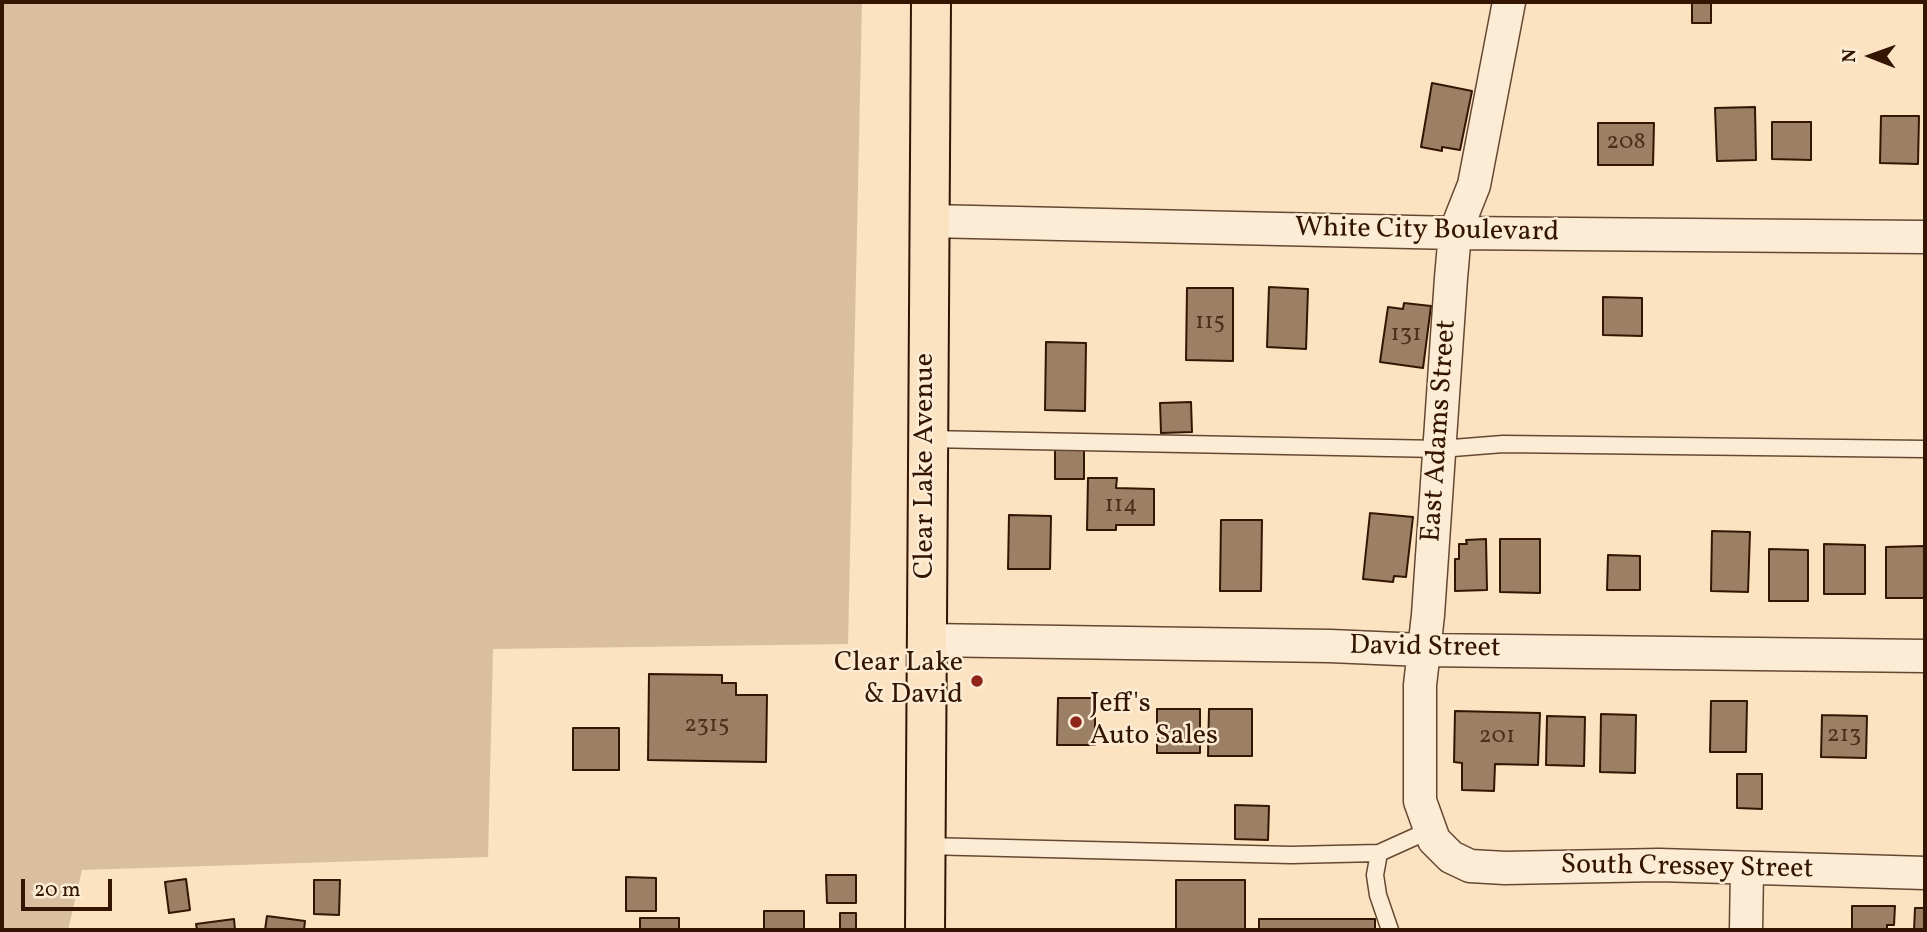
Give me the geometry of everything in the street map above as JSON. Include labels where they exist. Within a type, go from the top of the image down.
[{"type":"main road","name":"Clear Lake Avenue","points":[[925,930],[931,2]]},
{"type":"street","name":"East Adams Street","points":[[1451,857],[1434,840],[1420,801],[1418,734],[1422,650],[1427,615],[1455,233],[1475,185],[1509,2]]},
{"type":"street","name":"White City Boulevard","points":[[929,221],[1455,233],[1925,237]]},
{"type":"street","name":"David Street","points":[[926,640],[1925,656]]},
{"type":"street","name":"South Cressey Street","points":[[1451,857],[1470,866],[1504,868],[1659,865],[1925,873]]},
{"type":"street","points":[[1746,930],[1747,869]]},
{"type":"lane","points":[[927,439],[1440,449],[1503,444],[1925,449]]},
{"type":"lane","points":[[925,846],[1292,855],[1379,853],[1430,830]]},
{"type":"lane","points":[[1379,853],[1374,875],[1390,930]]},
{"type":"shaded area","points":[[2,2],[862,2],[848,644],[493,649],[488,857],[82,870],[68,930],[2,930]]},
{"type":"building","points":[[1692,2],[1711,2],[1711,23],[1692,23]]},
{"type":"building","points":[[1432,83],[1472,91],[1460,150],[1442,147],[1442,151],[1421,147]]},
{"type":"building","points":[[1755,107],[1756,160],[1717,161],[1715,108]]},
{"type":"building","points":[[1881,116],[1919,116],[1918,164],[1880,163]]},
{"type":"building","points":[[1772,122],[1811,122],[1811,160],[1772,159]]},
{"type":"building","points":[[1598,123],[1654,123],[1653,165],[1598,165]]},
{"type":"building","points":[[1269,287],[1308,289],[1306,349],[1267,347]]},
{"type":"building","points":[[1187,288],[1233,288],[1233,361],[1186,360]]},
{"type":"building","points":[[1603,297],[1642,298],[1642,336],[1603,335]]},
{"type":"building","points":[[1404,303],[1431,306],[1423,368],[1380,362],[1388,307],[1403,309]]},
{"type":"building","points":[[1046,342],[1086,343],[1085,411],[1045,410]]},
{"type":"building","points":[[1191,402],[1192,432],[1161,433],[1160,403]]},
{"type":"building","points":[[1055,448],[1084,448],[1084,479],[1055,479]]},
{"type":"building","points":[[1088,478],[1117,478],[1116,488],[1154,489],[1154,525],[1116,525],[1116,530],[1087,530]]},
{"type":"building","points":[[1370,513],[1413,517],[1406,577],[1394,576],[1393,582],[1363,579]]},
{"type":"building","points":[[1009,515],[1051,516],[1050,569],[1008,569]]},
{"type":"building","points":[[1221,520],[1262,520],[1261,591],[1220,591]]},
{"type":"building","points":[[1712,531],[1750,532],[1748,592],[1711,591]]},
{"type":"building","points":[[1486,539],[1487,590],[1455,591],[1455,559],[1459,559],[1459,544],[1467,544],[1466,540]]},
{"type":"building","points":[[1500,539],[1540,539],[1540,593],[1500,592]]},
{"type":"building","points":[[1824,544],[1865,545],[1865,594],[1824,594]]},
{"type":"building","points":[[1924,546],[1924,598],[1886,598],[1886,547]]},
{"type":"building","points":[[1769,549],[1808,550],[1808,601],[1769,601]]},
{"type":"building","points":[[1608,555],[1640,556],[1640,590],[1607,590]]},
{"type":"building","points":[[649,674],[722,675],[722,683],[736,683],[736,695],[767,695],[766,762],[648,760]]},
{"type":"building","points":[[1058,698],[1095,698],[1095,745],[1057,745]]},
{"type":"building","points":[[1711,701],[1747,701],[1746,752],[1710,752]]},
{"type":"building","points":[[1157,709],[1200,709],[1200,753],[1157,753]]},
{"type":"building","points":[[1209,709],[1252,709],[1252,756],[1208,756]]},
{"type":"building","points":[[1455,711],[1540,713],[1538,765],[1495,764],[1494,791],[1462,790],[1462,763],[1454,762]]},
{"type":"building","points":[[1601,714],[1636,715],[1635,773],[1600,772]]},
{"type":"building","points":[[1822,715],[1867,716],[1866,758],[1821,757]]},
{"type":"building","points":[[1547,716],[1585,717],[1584,766],[1546,765]]},
{"type":"building","points":[[573,728],[619,728],[619,770],[573,770]]},
{"type":"building","points":[[1737,774],[1762,774],[1762,809],[1737,808]]},
{"type":"building","points":[[1235,805],[1269,806],[1268,840],[1235,839]]},
{"type":"building","points":[[826,875],[856,875],[856,903],[827,903]]},
{"type":"building","points":[[626,877],[656,878],[656,911],[626,911]]},
{"type":"building","points":[[186,879],[190,910],[169,913],[165,882]]},
{"type":"building","points":[[314,880],[340,880],[339,915],[314,914]]},
{"type":"building","points":[[1176,880],[1245,880],[1245,930],[1176,930]]},
{"type":"building","points":[[1852,906],[1895,906],[1894,925],[1887,925],[1887,930],[1852,930]]},
{"type":"building","points":[[1915,908],[1925,908],[1925,930],[1914,930]]},
{"type":"building","points":[[764,911],[804,911],[804,930],[764,930]]},
{"type":"building","points":[[840,913],[856,913],[856,930],[840,930]]},
{"type":"building","points":[[267,916],[305,921],[304,930],[265,930]]},
{"type":"building","points":[[640,918],[679,918],[679,930],[640,930]]},
{"type":"building","points":[[234,919],[235,930],[197,930],[196,924]]},
{"type":"building","points":[[1259,919],[1375,919],[1375,930],[1259,930]]},
{"type":"place","name":"Clear Lake & David","points":[[977,681]]},
{"type":"place","name":"Jeff's Auto Sales","points":[[1076,722]]}]
